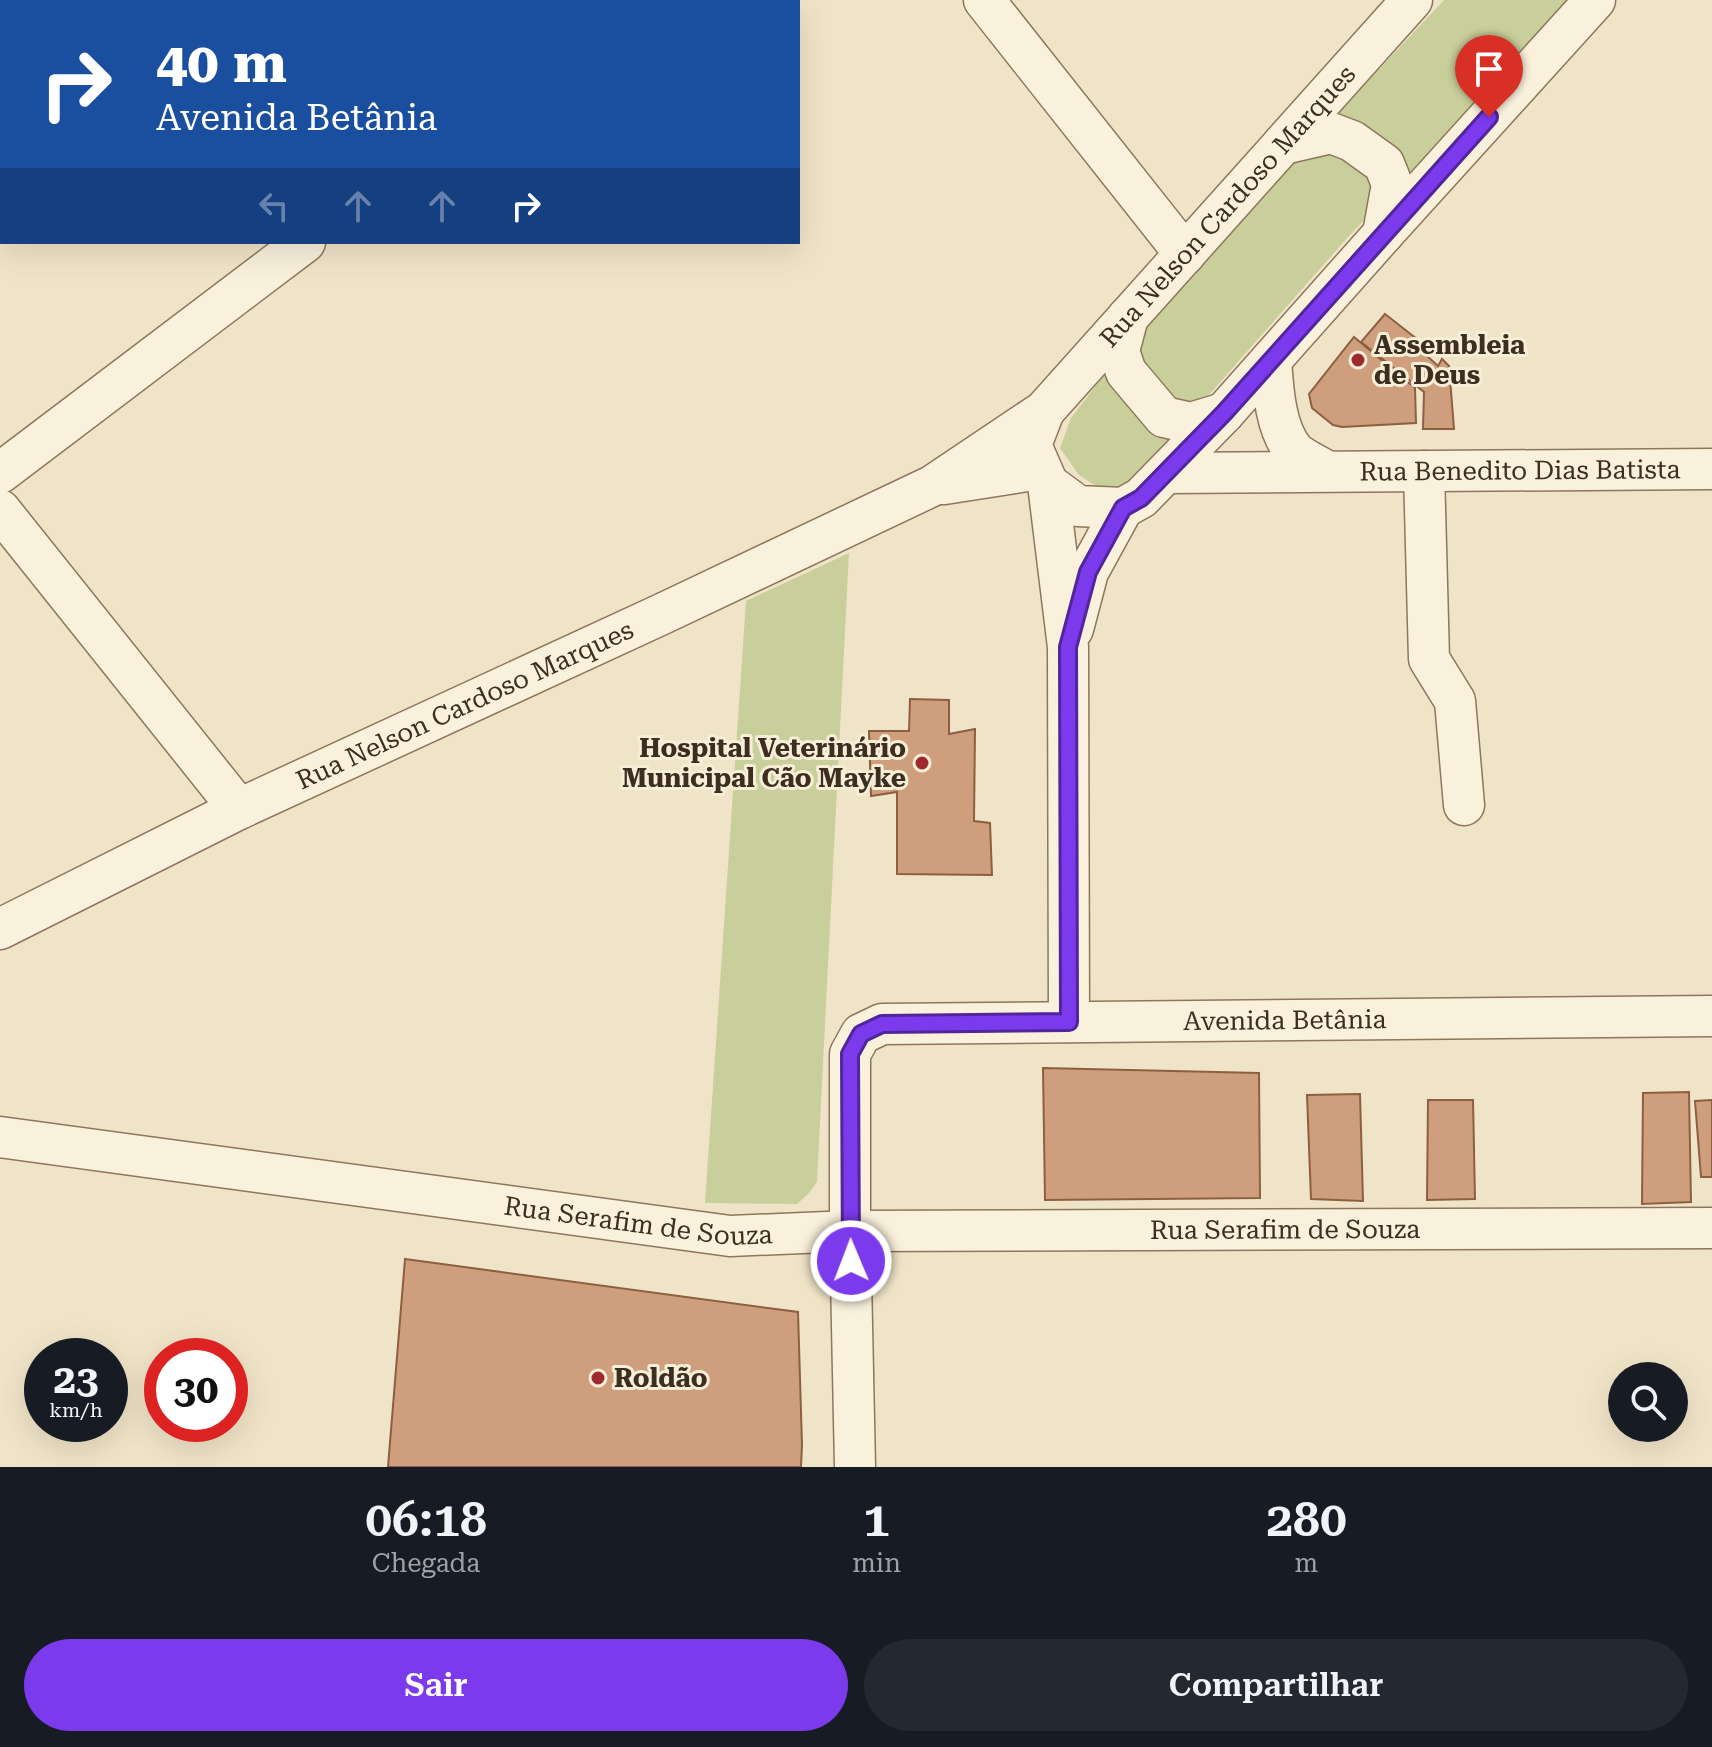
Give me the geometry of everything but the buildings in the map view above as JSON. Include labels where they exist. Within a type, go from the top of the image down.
[{"type":"street","points":[[984,0],[1185,254]]},
{"type":"street","name":"Rua Nelson Cardoso Marques","points":[[0,929],[239,809],[932,486],[1044,411],[1412,0]]},
{"type":"street","points":[[1044,476],[1078,506],[1123,508],[1141,498],[1224,413],[1595,0]]},
{"type":"street","points":[[1283,144],[1331,133],[1352,141],[1384,164],[1392,184],[1383,234]]},
{"type":"street","points":[[0,473],[302,244]]},
{"type":"street","points":[[1128,317],[1119,351],[1126,372],[1164,417],[1191,423],[1224,413]]},
{"type":"street","name":"Rua Benedito Dias Batista","points":[[1271,360],[1273,396],[1284,433],[1295,452],[1326,471]]},
{"type":"street","name":"Rua Nelson Cardoso Marques","points":[[932,486],[1044,476],[1031,445],[1044,411]]},
{"type":"street","name":"Rua Benedito Dias Batista","points":[[1166,473],[1712,469]]},
{"type":"street","points":[[1424,471],[1429,659],[1455,701],[1464,805]]},
{"type":"street","points":[[1044,476],[1068,647],[1069,1022]]},
{"type":"street","points":[[1068,647],[1088,572],[1123,508]]},
{"type":"street","points":[[0,510],[239,809]]},
{"type":"street","name":"Avenida Betânia","points":[[850,1231],[850,1054],[861,1034],[882,1024],[1712,1016]]},
{"type":"street","name":"Rua Serafim de Souza","points":[[0,1137],[730,1236],[850,1231],[1712,1228]]},
{"type":"street","points":[[850,1231],[855,1467]]},
{"type":"green space","points":[[1444,0],[1575,0],[1348,237],[1129,482],[1105,492],[1079,475],[1060,448],[1071,418],[1114,362],[1264,192]]},
{"type":"green space","points":[[849,553],[817,1182],[797,1204],[705,1203],[746,601]]},
{"type":"place","name":"Assembleia de Deus","points":[[1358,360]]},
{"type":"place","name":"Hospital Veterinário Municipal Cão Mayke","points":[[922,763]]},
{"type":"place","name":"Roldão","points":[[598,1378]]},
{"type":"route","points":[[851,1261],[850,1054],[861,1034],[882,1024],[1069,1022],[1068,647],[1088,572],[1106,538],[1123,508],[1141,498],[1224,413],[1489,117]]}]
